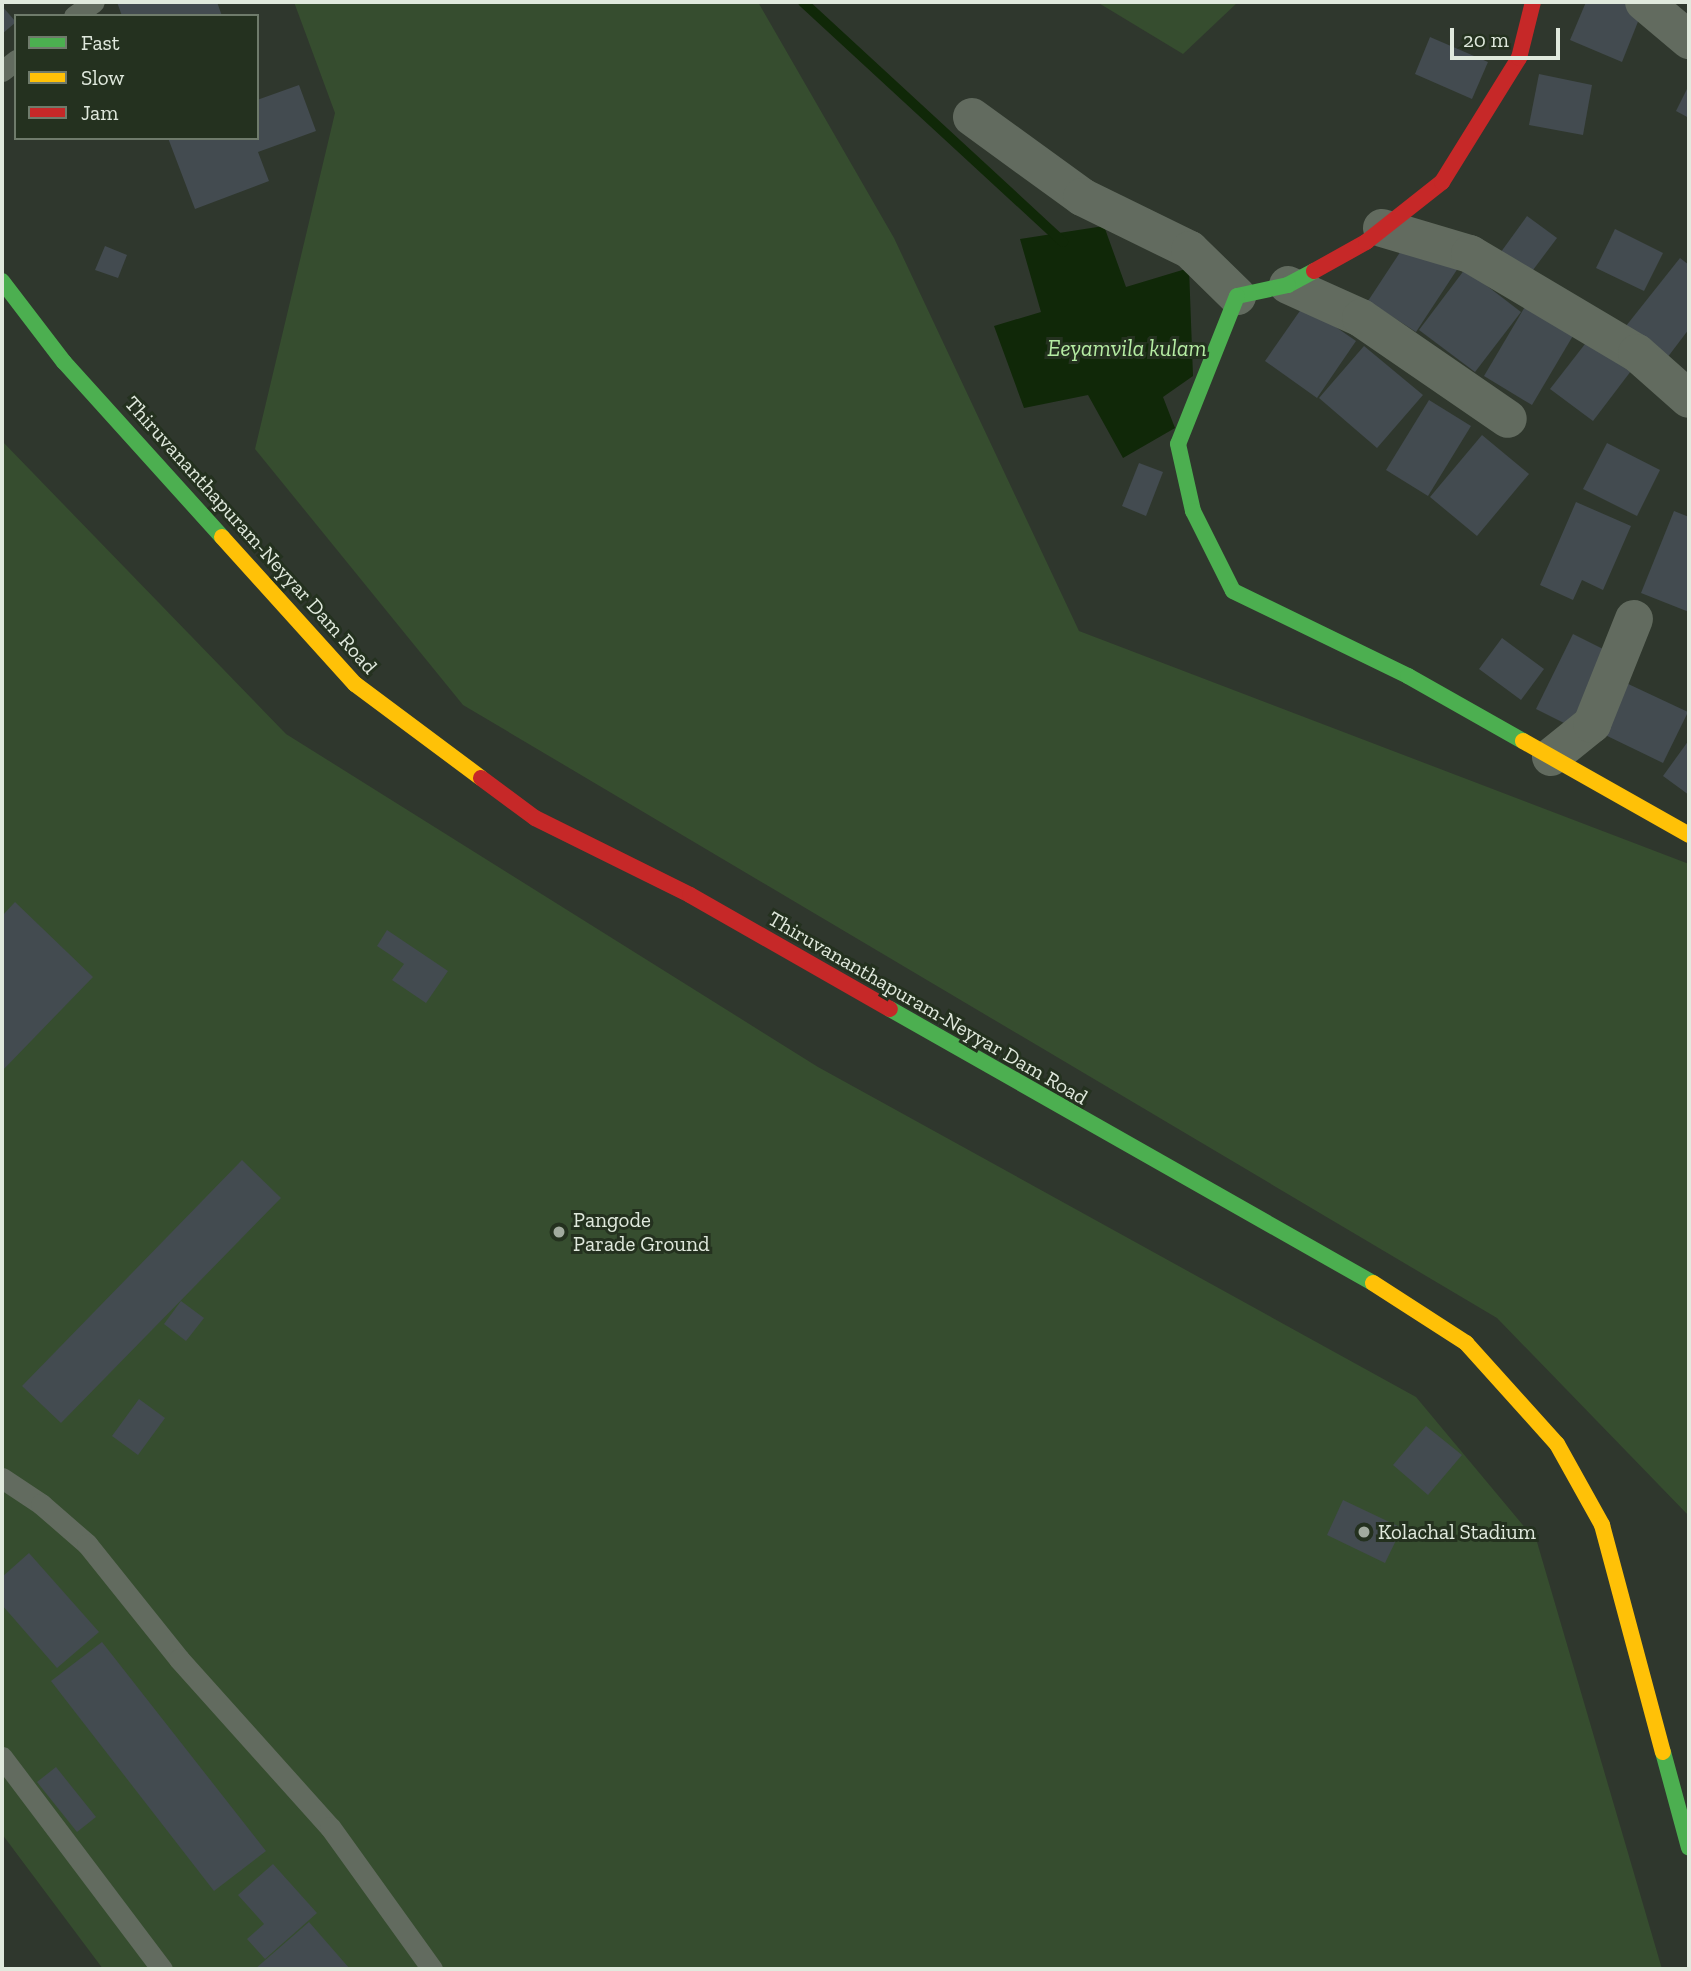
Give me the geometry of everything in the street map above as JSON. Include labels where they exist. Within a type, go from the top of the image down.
[{"type":"main road","points":[[1533,2],[1519,58],[1468,145],[1442,182],[1382,228],[1289,285],[1237,296],[1178,444],[1193,512],[1233,591],[1408,676],[1689,835]]},
{"type":"main road","name":"Thiruvananthapuram-Neyyar Dam Road","points":[[2,281],[64,362],[355,684],[535,818],[690,895],[1379,1286],[1466,1343],[1557,1444],[1602,1525],[1689,1848]]},
{"type":"street","points":[[1644,2],[1689,40]]},
{"type":"street","points":[[972,117],[1082,197],[1190,250],[1237,296]]},
{"type":"street","points":[[1382,228],[1470,254],[1637,352],[1689,399]]},
{"type":"street","points":[[1289,285],[1361,318],[1508,419]]},
{"type":"street","points":[[1551,757],[1592,724],[1634,619]]},
{"type":"lane","points":[[77,14],[94,2]]},
{"type":"lane","points":[[2,1478],[41,1504],[87,1544],[179,1659],[330,1827],[432,1969]]},
{"type":"lane","points":[[2,1758],[162,1969]]},
{"type":"shaded area","points":[[294,2],[758,2],[894,238],[1079,631],[1689,864],[1689,1516],[1497,1318],[463,705],[255,449],[335,113]]},
{"type":"shaded area","points":[[1097,2],[1238,2],[1183,54]]},
{"type":"shaded area","name":"Pangode Parade Ground","points":[[2,441],[286,734],[818,1067],[1416,1397],[1537,1542],[1662,1969],[103,1969],[2,1834]]},
{"type":"water","name":"Eeyamvila kulam","points":[[1104,226],[1126,287],[1189,268],[1193,376],[1163,397],[1175,428],[1123,458],[1088,395],[1024,408],[994,326],[1041,312],[1020,239]]},
{"type":"building","points":[[117,2],[217,2],[221,14],[121,14]]},
{"type":"building","points":[[1586,2],[1624,2],[1643,9],[1622,62],[1570,40]]},
{"type":"building","points":[[2,6],[14,20],[14,24],[2,34]]},
{"type":"building","points":[[1430,37],[1488,62],[1472,99],[1415,74]]},
{"type":"building","points":[[1539,74],[1592,85],[1583,135],[1529,125]]},
{"type":"building","points":[[299,85],[316,131],[258,152],[269,181],[195,209],[169,140],[259,140],[259,99]]},
{"type":"building","points":[[1687,89],[1689,90],[1689,118],[1676,111]]},
{"type":"building","points":[[1527,216],[1557,238],[1527,278],[1498,256]]},
{"type":"building","points":[[1615,229],[1663,253],[1644,291],[1596,268]]},
{"type":"building","points":[[1414,231],[1462,262],[1416,332],[1368,301]]},
{"type":"building","points":[[105,246],[127,255],[118,278],[95,270]]},
{"type":"building","points":[[1680,258],[1689,265],[1689,329],[1667,358],[1626,326]]},
{"type":"building","points":[[1465,269],[1521,312],[1475,372],[1419,330]]},
{"type":"building","points":[[1304,305],[1356,341],[1317,398],[1265,361]]},
{"type":"building","points":[[1526,305],[1574,334],[1532,405],[1484,376]]},
{"type":"building","points":[[1592,335],[1634,367],[1593,421],[1550,389]]},
{"type":"building","points":[[1364,346],[1423,395],[1377,448],[1319,398]]},
{"type":"building","points":[[1429,400],[1471,426],[1428,496],[1386,470]]},
{"type":"building","points":[[1482,435],[1529,474],[1477,536],[1430,497]]},
{"type":"building","points":[[1607,443],[1660,470],[1637,516],[1583,489]]},
{"type":"building","points":[[1139,463],[1163,472],[1146,516],[1122,506]]},
{"type":"building","points":[[1576,502],[1631,526],[1603,590],[1582,580],[1573,600],[1540,585]]},
{"type":"building","points":[[1674,511],[1689,517],[1689,612],[1641,593]]},
{"type":"building","points":[[1573,634],[1607,651],[1570,726],[1536,709]]},
{"type":"building","points":[[1502,638],[1544,669],[1521,700],[1479,669]]},
{"type":"building","points":[[1624,682],[1688,712],[1663,763],[1599,732]]},
{"type":"building","points":[[1689,740],[1689,795],[1663,776]]},
{"type":"building","points":[[15,902],[93,977],[2,1071],[2,916]]},
{"type":"building","points":[[387,930],[448,971],[426,1003],[392,980],[404,964],[377,946]]},
{"type":"building","points":[[242,1160],[281,1198],[61,1423],[22,1386]]},
{"type":"building","points":[[181,1301],[204,1318],[186,1341],[164,1324]]},
{"type":"building","points":[[139,1399],[165,1418],[138,1455],[112,1436]]},
{"type":"building","points":[[1426,1426],[1462,1455],[1428,1495],[1393,1465]]},
{"type":"building","name":"Kolachal Stadium","points":[[1343,1500],[1402,1528],[1385,1563],[1327,1535]]},
{"type":"building","points":[[29,1553],[99,1632],[57,1668],[2,1605],[2,1577]]},
{"type":"building","points":[[102,1642],[266,1851],[214,1891],[51,1681]]},
{"type":"building","points":[[56,1767],[96,1817],[77,1832],[37,1782]]},
{"type":"building","points":[[273,1864],[317,1913],[265,1959],[247,1939],[264,1924],[238,1895]]},
{"type":"building","points":[[309,1922],[350,1969],[255,1969]]},
{"type":"waterway","points":[[803,2],[1063,242]]},
{"type":"traffic: fast","points":[[1314,271],[1288,285],[1237,296],[1178,444],[1193,511],[1233,591],[1408,676],[1523,741]]},
{"type":"traffic: fast","points":[[2,281],[64,362],[222,537]]},
{"type":"traffic: fast","points":[[890,1009],[1373,1283]]},
{"type":"traffic: fast","points":[[1663,1752],[1689,1848]]},
{"type":"traffic: slow","points":[[222,537],[355,684],[481,778]]},
{"type":"traffic: slow","points":[[1523,741],[1689,835]]},
{"type":"traffic: slow","points":[[1373,1283],[1466,1343],[1557,1444],[1602,1525],[1663,1752]]},
{"type":"traffic: jam","points":[[1314,271],[1366,242],[1442,182],[1519,58],[1533,2]]},
{"type":"traffic: jam","points":[[481,778],[535,818],[690,895],[890,1009]]},
{"type":"place","name":"Pangode Parade Ground","points":[[559,1232]]},
{"type":"place","name":"Kolachal Stadium","points":[[1364,1532]]}]
